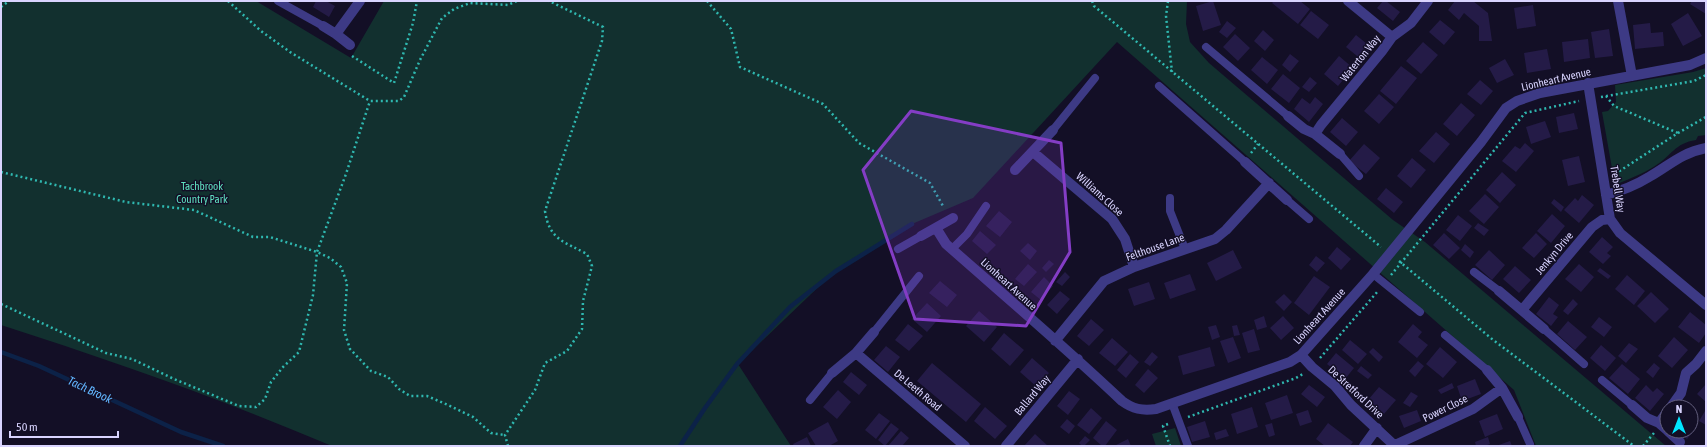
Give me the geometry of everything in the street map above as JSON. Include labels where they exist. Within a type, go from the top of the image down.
[{"type":"street","points":[[336,34],[360,1]]},
{"type":"street","points":[[1348,1],[1392,37]]},
{"type":"street","name":"Waterton Way","points":[[1315,134],[1392,37],[1411,23],[1428,1]]},
{"type":"street","points":[[1618,1],[1632,76]]},
{"type":"street","points":[[323,26],[350,45]]},
{"type":"street","name":"Lionheart Avenue","points":[[936,228],[946,244],[1054,341],[1078,359],[1122,401],[1130,407],[1138,410],[1147,410],[1172,403],[1290,362],[1301,355],[1373,274],[1481,142],[1506,108],[1527,96],[1588,83],[1690,65],[1706,58]]},
{"type":"street","name":"Trebell Way","points":[[1588,83],[1610,219],[1620,233],[1706,305]]},
{"type":"street","points":[[1288,116],[1304,129],[1315,134],[1340,154]]},
{"type":"street","points":[[1015,170],[1053,130]]},
{"type":"street","points":[[1606,195],[1618,192],[1649,178],[1684,154],[1706,148]]},
{"type":"street","name":"Williams Close","points":[[1033,152],[1112,219],[1125,239],[1134,267]]},
{"type":"street","points":[[1245,162],[1287,200]]},
{"type":"street","name":"Felthouse Lane","points":[[1054,341],[1104,281],[1134,267],[1215,239],[1226,230],[1269,183]]},
{"type":"street","points":[[921,236],[953,218]]},
{"type":"street","name":"Jenkyn Drive","points":[[1522,310],[1592,227],[1602,220],[1610,219]]},
{"type":"street","points":[[1499,291],[1544,329]]},
{"type":"street","points":[[832,373],[856,353],[874,332]]},
{"type":"street","points":[[1677,399],[1681,393],[1686,373],[1696,364],[1706,351]]},
{"type":"street","name":"De Leeth Road","points":[[856,353],[965,446]]},
{"type":"street","name":"De Stretford Drive","points":[[1301,355],[1312,367],[1335,386],[1351,405],[1395,446]]},
{"type":"street","name":"Ballard Way","points":[[1006,446],[1078,359]]},
{"type":"street","points":[[1487,370],[1502,388],[1518,417]]},
{"type":"street","name":"Power Close","points":[[1395,446],[1472,409],[1502,388]]},
{"type":"street","points":[[1632,405],[1648,418],[1659,424]]},
{"type":"street","points":[[1364,446],[1377,428]]},
{"type":"lane","points":[[278,1],[323,26]]},
{"type":"lane","points":[[1206,47],[1288,116]]},
{"type":"lane","points":[[1053,130],[1095,78]]},
{"type":"lane","points":[[1159,86],[1245,162]]},
{"type":"lane","points":[[1340,154],[1359,176]]},
{"type":"lane","points":[[1170,198],[1170,211],[1185,249]]},
{"type":"lane","points":[[1287,200],[1309,219]]},
{"type":"lane","points":[[952,249],[967,234],[986,206]]},
{"type":"lane","points":[[898,249],[921,236]]},
{"type":"lane","points":[[1474,272],[1499,291]]},
{"type":"lane","points":[[1373,274],[1420,312]]},
{"type":"lane","points":[[874,332],[919,276]]},
{"type":"lane","points":[[1544,329],[1584,364]]},
{"type":"lane","points":[[1445,334],[1487,370]]},
{"type":"lane","points":[[810,400],[832,373]]},
{"type":"lane","points":[[1602,380],[1632,405]]},
{"type":"lane","points":[[1172,403],[1188,446]]},
{"type":"lane","points":[[1518,417],[1530,444]]},
{"type":"path","points":[[1,7],[9,1]]},
{"type":"path","points":[[228,1],[261,31],[290,52],[370,101],[399,101],[404,97],[420,60],[442,18],[454,9],[470,3],[508,5],[517,1]]},
{"type":"path","points":[[504,435],[535,390],[545,362],[567,351],[582,329],[583,301],[592,266],[587,254],[563,242],[552,233],[546,222],[545,211],[602,41],[603,27],[549,1]]},
{"type":"path","points":[[707,1],[731,29],[740,67],[823,104],[859,143],[930,183],[943,206]]},
{"type":"path","points":[[1092,1],[1094,6],[1172,73],[1492,339],[1634,446]]},
{"type":"path","points":[[1168,1],[1166,16],[1172,73]]},
{"type":"path","points":[[1170,446],[1163,426],[1296,378],[1312,367],[1402,263],[1525,113],[1590,99],[1694,81],[1706,75]]},
{"type":"path","points":[[1606,96],[1614,106],[1678,133]]},
{"type":"path","points":[[1,304],[106,353],[132,359],[174,379],[239,406],[256,407],[265,399],[271,382],[283,367],[299,352],[312,295],[317,252],[346,174],[370,101]]},
{"type":"path","points":[[1604,180],[1706,117]]},
{"type":"path","points":[[1,172],[126,202],[194,210],[253,237],[270,237],[317,252],[330,258],[341,267],[347,283],[344,330],[350,349],[371,371],[388,377],[400,389],[410,396],[427,396],[448,404],[473,417],[491,433],[504,435]]},
{"type":"path","points":[[1643,446],[1659,432]]},
{"type":"path","points":[[504,435],[508,446]]},
{"type":"highlighted area","points":[[911,111],[1061,143],[1070,252],[1026,326],[915,319],[863,170]]},
{"type":"green space","name":"Tachbrook Country Park","points":[[1,1],[256,1],[351,58],[384,1],[1187,1],[1186,24],[1190,42],[1209,63],[1393,220],[1425,242],[1666,446],[1536,446],[1514,390],[1117,42],[973,198],[912,224],[832,274],[738,364],[791,446],[332,446],[168,382],[1,325]]},
{"type":"green space","points":[[1706,68],[1706,135],[1698,136],[1696,140],[1683,144],[1650,169],[1615,185],[1602,112],[1608,111],[1616,102],[1615,85],[1693,72]]},
{"type":"green space","points":[[1175,428],[1181,446],[1156,446],[1152,434]]},
{"type":"building","points":[[316,1],[326,1],[335,6],[329,17],[313,7]]},
{"type":"building","points":[[1213,1],[1221,25],[1203,31],[1196,6]]},
{"type":"building","points":[[1274,1],[1300,1],[1310,9],[1298,24],[1272,3]]},
{"type":"building","points":[[1383,1],[1386,1],[1400,12],[1393,21],[1377,8]]},
{"type":"building","points":[[1455,1],[1473,1],[1488,13],[1492,41],[1479,41],[1479,26],[1464,13],[1459,20],[1448,10]]},
{"type":"building","points":[[1692,1],[1706,1],[1706,14],[1690,4]]},
{"type":"building","points":[[1533,5],[1536,26],[1517,29],[1514,8]]},
{"type":"building","points":[[1311,11],[1329,25],[1318,39],[1300,25]]},
{"type":"building","points":[[1688,13],[1702,36],[1683,46],[1671,24]]},
{"type":"building","points":[[1440,20],[1455,32],[1444,45],[1429,32]]},
{"type":"building","points":[[1227,21],[1236,28],[1227,38],[1219,32]]},
{"type":"building","points":[[1650,23],[1651,33],[1663,32],[1664,46],[1635,49],[1633,25]]},
{"type":"building","points":[[1609,29],[1613,56],[1595,58],[1591,32]]},
{"type":"building","points":[[1263,30],[1274,40],[1265,51],[1254,41]]},
{"type":"building","points":[[1235,34],[1250,48],[1238,61],[1223,47]]},
{"type":"building","points":[[1356,35],[1372,48],[1362,60],[1346,47]]},
{"type":"building","points":[[1588,39],[1590,58],[1564,62],[1562,42]]},
{"type":"building","points":[[1423,42],[1438,55],[1421,74],[1406,61]]},
{"type":"building","points":[[1547,49],[1551,69],[1527,73],[1524,53]]},
{"type":"building","points":[[1290,54],[1299,61],[1290,72],[1282,65]]},
{"type":"building","points":[[1339,56],[1353,68],[1338,86],[1324,74]]},
{"type":"building","points":[[1262,57],[1278,70],[1267,84],[1251,70]]},
{"type":"building","points":[[1505,59],[1514,75],[1497,83],[1489,68]]},
{"type":"building","points":[[1401,66],[1417,78],[1396,104],[1380,91]]},
{"type":"building","points":[[1283,74],[1300,88],[1289,103],[1271,89]]},
{"type":"building","points":[[1310,77],[1317,83],[1309,92],[1302,87]]},
{"type":"building","points":[[1480,80],[1493,91],[1481,105],[1467,94]]},
{"type":"building","points":[[1379,94],[1394,107],[1379,124],[1364,111]]},
{"type":"building","points":[[1315,97],[1323,104],[1309,122],[1294,109],[1302,98],[1310,104]]},
{"type":"building","points":[[1461,103],[1475,115],[1457,136],[1443,124]]},
{"type":"building","points":[[1574,113],[1578,129],[1559,133],[1556,117]]},
{"type":"building","points":[[1342,118],[1358,132],[1346,146],[1330,132]]},
{"type":"building","points":[[1545,121],[1551,137],[1531,144],[1526,127]]},
{"type":"building","points":[[1436,132],[1450,144],[1434,163],[1419,151]]},
{"type":"building","points":[[1525,143],[1534,151],[1516,172],[1502,161],[1515,146],[1520,149]]},
{"type":"building","points":[[1364,144],[1380,158],[1366,174],[1349,161]]},
{"type":"building","points":[[1579,156],[1585,182],[1568,186],[1562,160]]},
{"type":"building","points":[[1412,158],[1426,170],[1411,188],[1397,176]]},
{"type":"building","points":[[1502,172],[1516,185],[1500,203],[1486,190]]},
{"type":"building","points":[[1386,188],[1403,202],[1394,213],[1377,199]]},
{"type":"building","points":[[1485,194],[1499,207],[1484,224],[1469,211]]},
{"type":"building","points":[[1582,195],[1594,205],[1579,223],[1564,210],[1575,198],[1578,201]]},
{"type":"building","points":[[1554,199],[1564,207],[1561,212],[1551,203]]},
{"type":"building","points":[[999,211],[1012,222],[1000,237],[986,226]]},
{"type":"building","points":[[1552,214],[1565,226],[1551,243],[1537,231]]},
{"type":"building","points":[[1458,215],[1472,226],[1460,241],[1446,230]]},
{"type":"building","points":[[1478,223],[1489,230],[1484,236],[1474,228]]},
{"type":"building","points":[[980,231],[996,245],[987,254],[972,241]]},
{"type":"building","points":[[1444,233],[1460,248],[1449,259],[1433,245]]},
{"type":"building","points":[[1536,233],[1547,244],[1534,258],[1522,248]]},
{"type":"building","points":[[1602,237],[1613,247],[1607,253],[1611,256],[1603,264],[1589,252]]},
{"type":"building","points":[[1028,243],[1037,251],[1030,260],[1020,251]]},
{"type":"building","points":[[1465,244],[1474,252],[1470,258],[1461,250]]},
{"type":"building","points":[[1337,247],[1351,259],[1341,270],[1328,258]]},
{"type":"building","points":[[1233,250],[1242,268],[1216,281],[1207,263]]},
{"type":"building","points":[[1489,250],[1505,265],[1492,280],[1475,265]]},
{"type":"building","points":[[1316,256],[1325,263],[1317,272],[1309,265]]},
{"type":"building","points":[[1049,260],[1054,264],[1046,272],[1042,268]]},
{"type":"building","points":[[1028,264],[1037,272],[1024,286],[1015,279]]},
{"type":"building","points":[[1579,264],[1594,277],[1581,292],[1565,279]]},
{"type":"building","points":[[1515,266],[1531,280],[1519,293],[1503,279]]},
{"type":"building","points":[[1600,268],[1611,276],[1608,279],[1597,271]]},
{"type":"building","points":[[1065,272],[1070,277],[1062,286],[1056,282]]},
{"type":"building","points":[[1190,274],[1196,290],[1170,299],[1164,283]]},
{"type":"building","points":[[1627,275],[1645,291],[1634,305],[1615,289]]},
{"type":"building","points":[[1314,276],[1330,287],[1309,315],[1294,303]]},
{"type":"building","points":[[1044,277],[1053,286],[1041,300],[1031,292]]},
{"type":"building","points":[[940,281],[957,295],[947,307],[929,293]]},
{"type":"building","points":[[1149,282],[1155,299],[1134,306],[1128,289]]},
{"type":"building","points":[[1060,291],[1070,299],[1057,314],[1047,305]]},
{"type":"building","points":[[1651,292],[1669,309],[1655,323],[1637,306]]},
{"type":"building","points":[[1284,294],[1292,302],[1284,311],[1275,302]]},
{"type":"building","points":[[1549,297],[1559,305],[1553,314],[1558,317],[1551,326],[1536,314]]},
{"type":"building","points":[[1573,299],[1578,304],[1568,315],[1563,311]]},
{"type":"building","points":[[927,303],[941,316],[927,332],[912,319]]},
{"type":"building","points":[[979,311],[997,327],[984,342],[966,326]]},
{"type":"building","points":[[1690,312],[1706,325],[1706,333],[1699,343],[1678,327]]},
{"type":"building","points":[[1264,316],[1267,327],[1257,330],[1254,320]]},
{"type":"building","points":[[1283,316],[1294,328],[1281,340],[1270,328]]},
{"type":"building","points":[[1599,317],[1612,327],[1604,337],[1591,327]]},
{"type":"building","points":[[1091,319],[1104,330],[1089,346],[1077,336]]},
{"type":"building","points":[[1568,321],[1587,337],[1575,350],[1557,334]]},
{"type":"building","points":[[908,324],[923,336],[909,351],[895,340]]},
{"type":"building","points":[[1413,324],[1422,332],[1418,337],[1428,345],[1417,358],[1398,342]]},
{"type":"building","points":[[1216,325],[1220,337],[1212,340],[1208,327]]},
{"type":"building","points":[[1237,325],[1240,335],[1234,336],[1232,326]]},
{"type":"building","points":[[1254,329],[1260,350],[1248,353],[1242,333]]},
{"type":"building","points":[[1004,333],[1024,350],[1010,366],[991,349]]},
{"type":"building","points":[[1233,337],[1241,358],[1228,363],[1220,341]]},
{"type":"building","points":[[1674,337],[1688,350],[1672,368],[1658,356]]},
{"type":"building","points":[[1112,338],[1128,352],[1115,366],[1099,353]]},
{"type":"building","points":[[1350,340],[1367,354],[1358,364],[1342,350]]},
{"type":"building","points":[[1629,343],[1638,349],[1626,363],[1618,356]]},
{"type":"building","points":[[1601,345],[1616,358],[1605,371],[1590,358]]},
{"type":"building","points":[[886,346],[900,357],[888,372],[874,360]]},
{"type":"building","points":[[1210,347],[1215,366],[1183,375],[1178,356]]},
{"type":"building","points":[[1440,347],[1457,362],[1443,378],[1426,364]]},
{"type":"building","points":[[1373,348],[1383,357],[1379,362],[1369,352]]},
{"type":"building","points":[[1152,352],[1158,357],[1150,366],[1144,362]]},
{"type":"building","points":[[1336,353],[1354,368],[1345,379],[1327,364]]},
{"type":"building","points":[[1130,354],[1139,362],[1126,378],[1117,370]]},
{"type":"building","points":[[1032,358],[1049,373],[1037,387],[1020,372]]},
{"type":"building","points":[[1418,361],[1424,366],[1415,377],[1409,371]]},
{"type":"building","points":[[932,363],[981,404],[966,422],[917,381]]},
{"type":"building","points":[[1654,363],[1660,368],[1653,378],[1646,372]]},
{"type":"building","points":[[1622,364],[1640,379],[1628,394],[1609,378]]},
{"type":"building","points":[[1361,366],[1372,375],[1368,379],[1357,371]]},
{"type":"building","points":[[1148,369],[1158,378],[1144,393],[1135,385]]},
{"type":"building","points":[[851,372],[867,385],[859,395],[843,382]]},
{"type":"building","points":[[1475,379],[1481,394],[1462,401],[1457,386]]},
{"type":"building","points":[[1452,383],[1454,388],[1441,394],[1438,390]]},
{"type":"building","points":[[1706,384],[1706,402],[1697,394]]},
{"type":"building","points":[[1309,385],[1325,397],[1317,407],[1301,394]]},
{"type":"building","points":[[1646,385],[1653,392],[1657,388],[1664,394],[1650,411],[1635,398]]},
{"type":"building","points":[[1379,387],[1396,400],[1384,414],[1368,400]]},
{"type":"building","points":[[838,390],[851,402],[837,419],[823,407]]},
{"type":"building","points":[[1069,391],[1080,399],[1068,415],[1057,406]]},
{"type":"building","points":[[1411,392],[1418,396],[1410,407],[1403,403]]},
{"type":"building","points":[[1287,395],[1293,413],[1271,420],[1265,403]]},
{"type":"building","points":[[985,407],[1007,426],[995,439],[974,421]]},
{"type":"building","points":[[1252,407],[1258,427],[1237,434],[1231,414]]},
{"type":"building","points":[[1091,408],[1102,418],[1089,434],[1077,425]]},
{"type":"building","points":[[1308,410],[1312,422],[1300,426],[1296,414]]},
{"type":"building","points":[[1417,410],[1421,421],[1404,428],[1399,416]]},
{"type":"building","points":[[1705,411],[1706,411],[1706,425],[1699,421]]},
{"type":"building","points":[[879,413],[890,421],[876,439],[865,430]]},
{"type":"building","points":[[1497,414],[1503,429],[1485,437],[1479,421]]},
{"type":"building","points":[[1067,419],[1075,426],[1069,434],[1060,427]]},
{"type":"building","points":[[1106,421],[1117,430],[1105,446],[1102,446],[1093,438]]},
{"type":"building","points":[[1205,421],[1210,437],[1192,442],[1187,427]]},
{"type":"building","points":[[828,422],[838,441],[829,446],[816,446],[808,433]]},
{"type":"building","points":[[891,423],[899,429],[885,446],[878,440]]},
{"type":"building","points":[[1272,423],[1275,435],[1269,437],[1265,425]]},
{"type":"building","points":[[1328,423],[1353,442],[1350,446],[1325,446],[1316,439]]},
{"type":"building","points":[[1226,429],[1229,436],[1216,440],[1214,433]]},
{"type":"building","points":[[901,431],[909,438],[902,446],[888,446]]},
{"type":"building","points":[[1035,434],[1048,446],[1024,446]]},
{"type":"building","points":[[1085,436],[1090,440],[1082,446],[1079,443]]},
{"type":"building","points":[[807,437],[811,446],[794,446],[793,444]]},
{"type":"building","points":[[1488,437],[1490,444],[1485,446],[1476,446],[1475,442]]},
{"type":"building","points":[[1128,439],[1131,446],[1114,446]]},
{"type":"building","points":[[1510,441],[1512,446],[1496,446]]},
{"type":"waterway","points":[[680,446],[737,364],[790,307],[836,271],[912,224]]},
{"type":"waterway","name":"Tach Brook","points":[[1,352],[39,366],[181,432],[223,446]]}]
